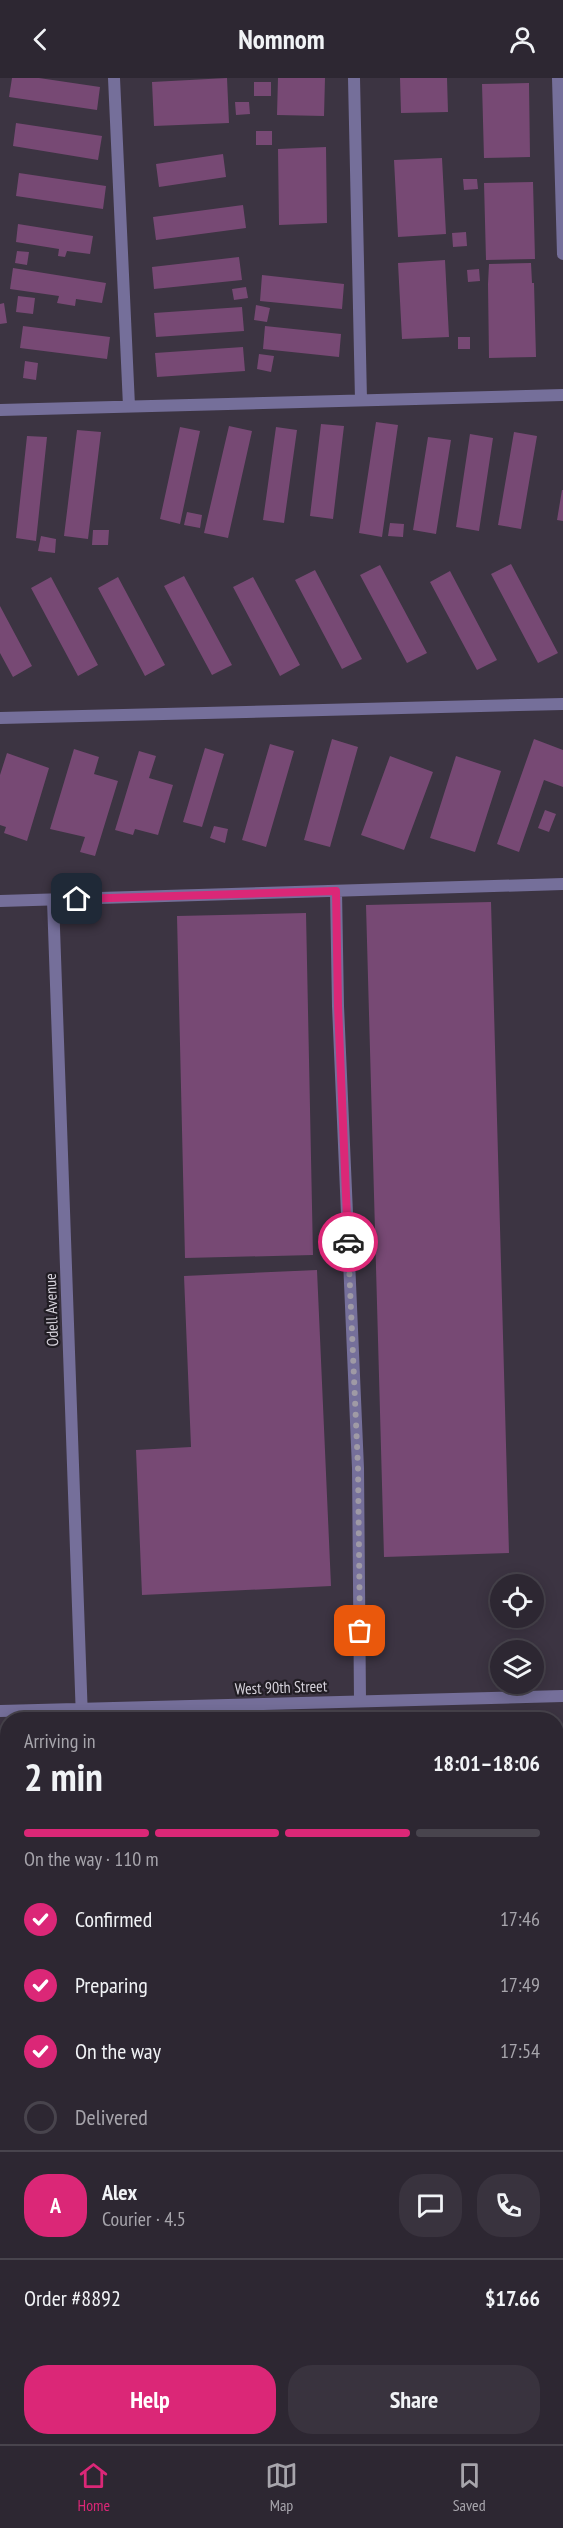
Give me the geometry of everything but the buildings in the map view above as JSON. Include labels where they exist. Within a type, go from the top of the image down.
[{"type":"street","points":[[114,78],[129,406]]},
{"type":"street","points":[[354,78],[361,400]]},
{"type":"street","points":[[558,78],[563,254]]},
{"type":"street","points":[[0,410],[563,395]]},
{"type":"street","points":[[0,718],[563,704]]},
{"type":"street","points":[[0,901],[563,884]]},
{"type":"street","points":[[336,891],[338,1006],[358,1468],[360,1701]]},
{"type":"street","name":"Odell Avenue","points":[[53,900],[82,1712]]},
{"type":"street","name":"West 90th Street","points":[[125,1712],[360,1701],[563,1696]]},
{"type":"street","name":"West 90th Street","points":[[0,1711],[27,1712]]},
{"type":"way so far","points":[[348,1242],[358,1468],[360,1631]]},
{"type":"route","points":[[77,899],[336,891],[338,1006],[348,1242]]}]
